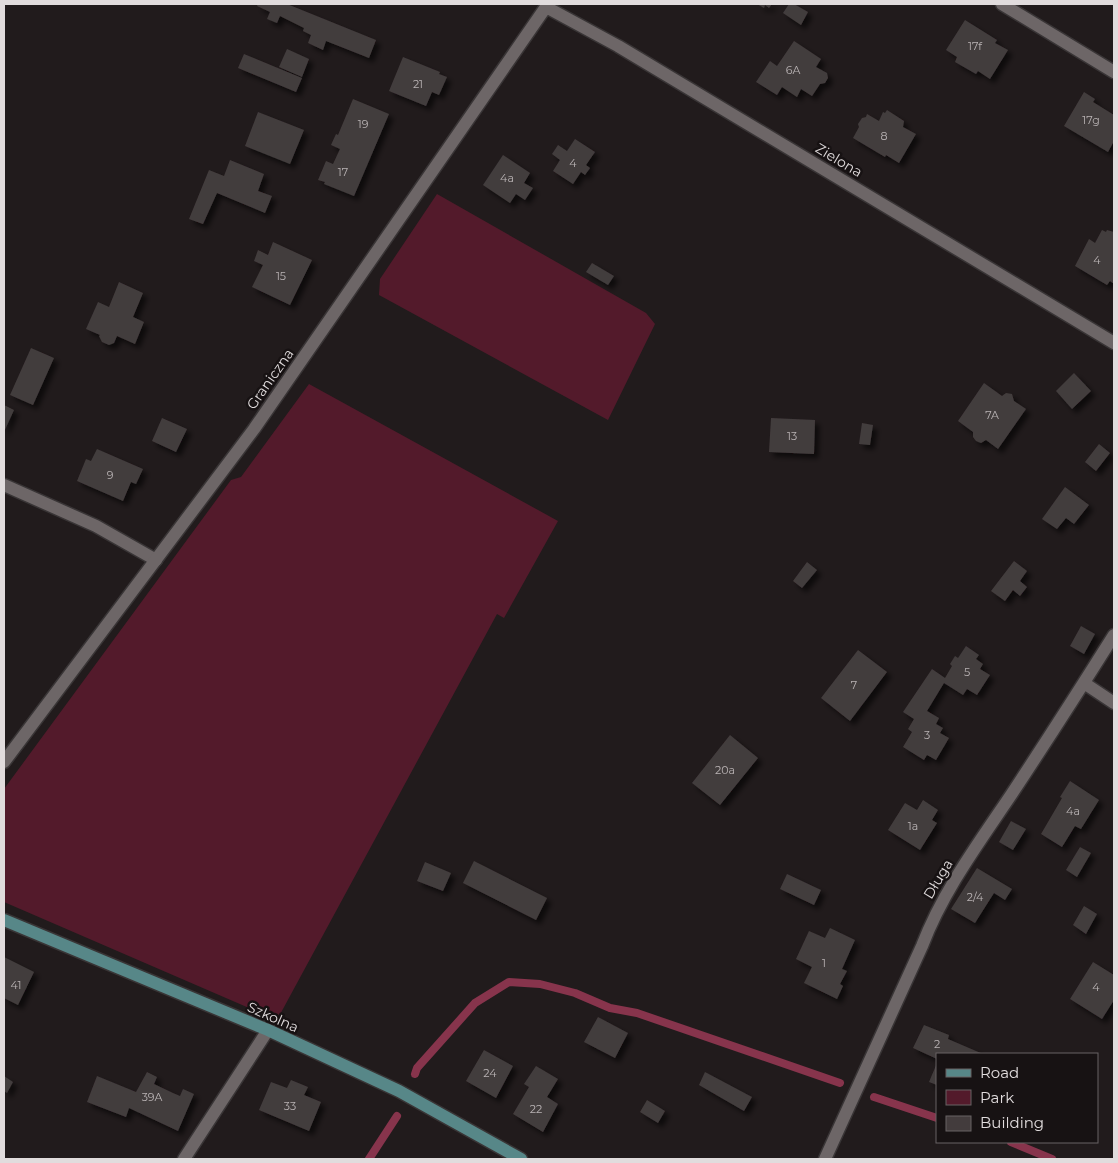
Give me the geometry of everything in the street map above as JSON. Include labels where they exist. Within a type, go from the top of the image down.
[{"type":"street","points":[[1002,4],[1114,72]]},
{"type":"street","name":"Zielona","points":[[547,6],[626,51],[1114,343]]},
{"type":"street","name":"Graniczna","points":[[4,762],[254,429],[547,6]]},
{"type":"street","points":[[4,485],[96,526],[156,560]]},
{"type":"street","name":"Długa","points":[[825,1159],[922,946],[932,918],[958,874],[1114,635]]},
{"type":"street","points":[[1084,683],[1114,703]]},
{"type":"street","name":"Szkolna","points":[[4,920],[268,1030],[399,1091],[521,1159]]},
{"type":"street","points":[[184,1159],[268,1030]]},
{"type":"green space","points":[[437,194],[646,313],[655,324],[608,420],[379,295],[380,279]]},
{"type":"green space","points":[[309,384],[558,521],[504,618],[497,614],[277,1020],[4,902],[4,789],[231,480],[241,477]]},
{"type":"building","points":[[258,4],[287,4],[376,40],[369,58],[326,41],[323,50],[308,43],[311,35],[303,31],[304,28],[280,16],[277,23],[267,19],[270,12],[257,6]]},
{"type":"building","points":[[757,4],[772,4],[769,8],[765,5],[764,8]]},
{"type":"building","points":[[789,4],[794,4],[808,12],[801,25],[783,13]]},
{"type":"building","points":[[965,20],[997,40],[995,43],[1008,50],[990,79],[978,71],[976,74],[955,62],[957,57],[946,50]]},
{"type":"building","points":[[794,41],[821,59],[816,67],[827,73],[828,78],[825,83],[820,84],[812,96],[801,89],[797,97],[782,87],[777,95],[756,82],[770,61],[777,66]]},
{"type":"building","points":[[287,49],[309,59],[302,77],[279,67]]},
{"type":"building","points":[[244,54],[302,78],[296,92],[238,68]]},
{"type":"building","points":[[403,57],[440,72],[439,74],[447,77],[439,95],[432,92],[426,106],[389,91]]},
{"type":"building","points":[[1084,92],[1095,99],[1093,102],[1114,115],[1114,141],[1108,152],[1064,126]]},
{"type":"building","points":[[353,99],[389,114],[354,196],[318,180],[326,161],[333,164],[340,149],[331,145],[336,134],[338,135]]},
{"type":"building","points":[[887,110],[904,121],[903,127],[916,134],[899,163],[853,138],[862,118],[866,117],[867,114],[879,121],[883,112],[885,113]]},
{"type":"building","points":[[258,112],[304,130],[290,164],[245,146]]},
{"type":"building","points":[[575,139],[595,152],[586,165],[590,168],[585,175],[581,172],[573,184],[553,171],[560,160],[552,154],[558,145],[567,151]]},
{"type":"building","points":[[503,155],[530,173],[524,183],[533,188],[525,200],[516,194],[510,203],[483,185]]},
{"type":"building","points":[[230,160],[264,174],[258,191],[272,196],[265,213],[217,193],[203,224],[189,219],[209,170],[224,176]]},
{"type":"building","points":[[1102,230],[1114,232],[1114,284],[1110,281],[1107,285],[1075,266],[1089,239],[1095,243]]},
{"type":"building","points":[[273,242],[312,260],[290,305],[252,287],[263,265],[254,261],[258,250],[268,255]]},
{"type":"building","points":[[592,263],[614,276],[608,285],[586,272]]},
{"type":"building","points":[[119,282],[143,293],[133,317],[144,322],[135,344],[117,336],[114,343],[109,345],[102,342],[100,335],[86,329],[98,302],[109,307]]},
{"type":"building","points":[[31,348],[54,358],[33,405],[10,395]]},
{"type":"building","points":[[1074,373],[1091,391],[1072,409],[1056,391]]},
{"type":"building","points":[[984,383],[1002,396],[1006,393],[1012,394],[1014,401],[1026,409],[998,449],[986,440],[981,443],[976,441],[973,437],[973,432],[958,421]]},
{"type":"building","points":[[4,405],[14,410],[4,432]]},
{"type":"building","points":[[162,418],[187,429],[176,452],[152,441]]},
{"type":"building","points":[[771,418],[815,420],[814,454],[769,452]]},
{"type":"building","points":[[862,423],[873,425],[870,445],[859,444]]},
{"type":"building","points":[[1099,444],[1110,453],[1096,471],[1085,462]]},
{"type":"building","points":[[97,449],[143,469],[136,484],[131,482],[123,501],[77,481],[86,459],[91,461]]},
{"type":"building","points":[[1065,487],[1089,505],[1074,524],[1066,518],[1057,529],[1042,519]]},
{"type":"building","points":[[1014,561],[1027,571],[1020,581],[1027,587],[1020,596],[1013,590],[1005,601],[991,591]]},
{"type":"building","points":[[807,562],[817,570],[802,588],[793,581]]},
{"type":"building","points":[[1081,626],[1095,634],[1084,654],[1070,646]]},
{"type":"building","points":[[966,646],[979,655],[976,659],[983,664],[980,669],[990,675],[977,695],[967,689],[963,695],[944,683],[927,711],[939,718],[936,724],[943,728],[940,733],[949,738],[936,760],[927,755],[924,760],[903,747],[912,732],[908,729],[914,719],[903,712],[932,669],[945,678],[955,656],[958,658]]},
{"type":"building","points":[[858,650],[887,672],[850,721],[821,698]]},
{"type":"building","points":[[730,735],[758,758],[720,805],[692,783]]},
{"type":"building","points":[[1070,781],[1099,800],[1081,829],[1075,826],[1062,847],[1041,834]]},
{"type":"building","points":[[923,800],[938,810],[932,820],[937,823],[920,850],[888,830],[905,803],[917,810]]},
{"type":"building","points":[[1011,821],[1026,829],[1013,850],[999,842]]},
{"type":"building","points":[[1080,847],[1091,853],[1077,877],[1066,870]]},
{"type":"building","points":[[474,861],[547,898],[536,920],[463,883]]},
{"type":"building","points":[[425,862],[451,873],[443,891],[417,881]]},
{"type":"building","points":[[977,868],[1012,889],[1005,900],[994,893],[975,923],[951,909]]},
{"type":"building","points":[[787,874],[821,890],[814,905],[780,889]]},
{"type":"building","points":[[1084,906],[1097,914],[1086,934],[1073,925]]},
{"type":"building","points":[[830,928],[855,940],[842,969],[847,971],[840,984],[843,986],[837,999],[804,983],[812,967],[796,959],[809,931],[825,938]]},
{"type":"building","points":[[4,957],[34,972],[18,1005],[4,998]]},
{"type":"building","points":[[1093,962],[1114,975],[1114,1000],[1102,1019],[1070,999]]},
{"type":"building","points":[[598,1017],[628,1033],[615,1058],[584,1042]]},
{"type":"building","points":[[924,1025],[949,1035],[948,1039],[981,1053],[936,1053],[936,1059],[913,1048]]},
{"type":"building","points":[[484,1050],[513,1066],[496,1098],[466,1081]]},
{"type":"building","points":[[936,1065],[936,1085],[929,1082]]},
{"type":"building","points":[[536,1066],[558,1079],[547,1097],[558,1104],[543,1132],[513,1114],[529,1087],[524,1084]]},
{"type":"building","points":[[147,1072],[157,1077],[154,1084],[173,1093],[180,1096],[183,1089],[194,1094],[178,1131],[129,1108],[126,1117],[87,1102],[97,1076],[136,1092]]},
{"type":"building","points":[[705,1072],[752,1097],[744,1111],[699,1085]]},
{"type":"building","points":[[4,1076],[13,1082],[7,1093],[4,1091]]},
{"type":"building","points":[[291,1080],[308,1087],[304,1095],[321,1102],[309,1131],[259,1110],[271,1082],[287,1088]]},
{"type":"building","points":[[647,1100],[665,1111],[658,1123],[640,1112]]},
{"type":"waterway","points":[[415,1074],[417,1068],[475,1003],[509,982],[540,984],[575,993],[610,1008],[637,1013],[840,1083]]},
{"type":"waterway","points":[[874,1097],[936,1118]]},
{"type":"waterway","points":[[369,1159],[397,1116]]},
{"type":"waterway","points":[[1013,1143],[1052,1159]]}]
